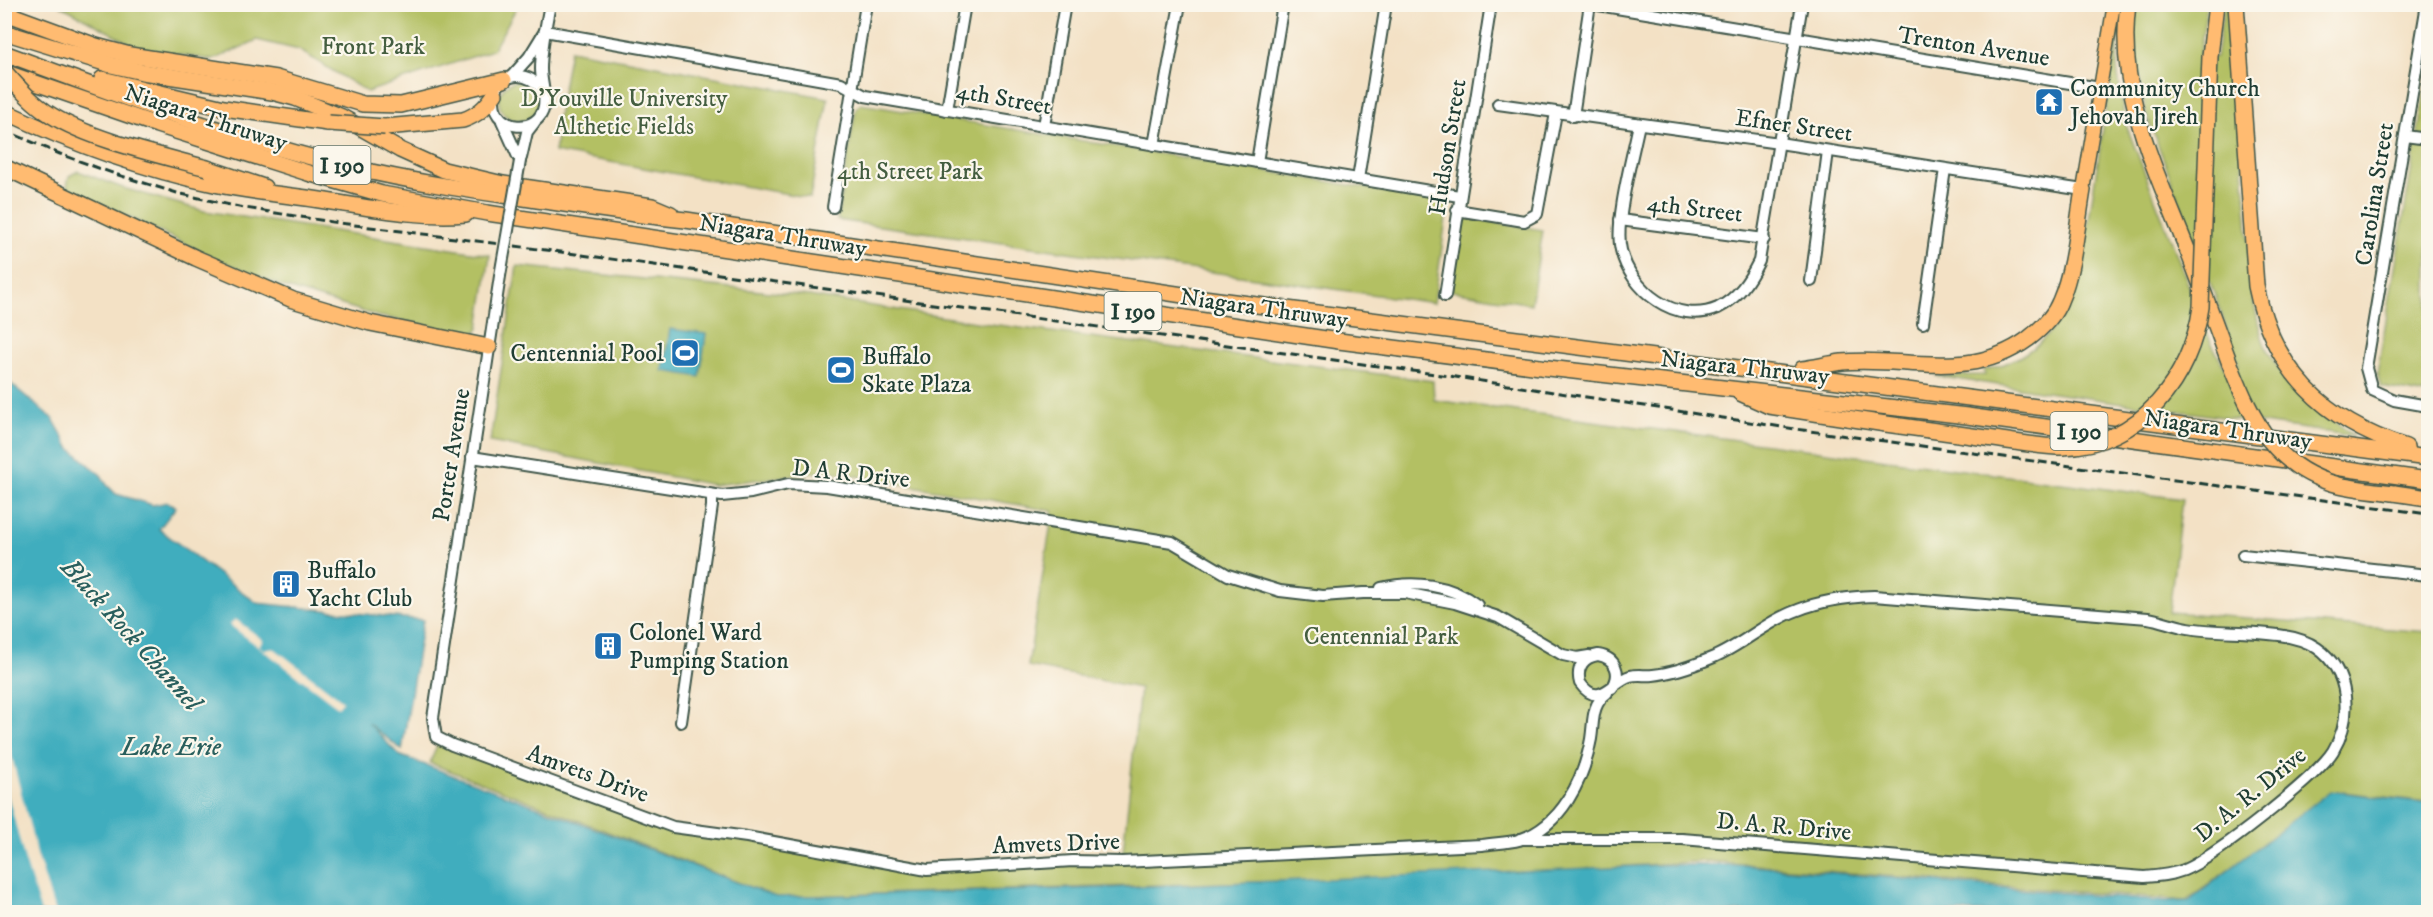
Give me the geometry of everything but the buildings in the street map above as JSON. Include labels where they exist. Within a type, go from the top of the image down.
[{"type":"highway","points":[[2128,4],[2125,57],[2134,112],[2230,364],[2256,423],[2271,442],[2293,462],[2320,478],[2337,484],[2428,498]]},
{"type":"highway","points":[[1729,388],[1769,406],[2063,447],[2105,437],[2147,414],[2167,393],[2188,358],[2195,340],[2201,307],[2210,56],[2216,4]]},
{"type":"highway","points":[[2236,4],[2256,286],[2268,330],[2294,372],[2330,410],[2372,436],[2428,456]]},
{"type":"highway","points":[[4,10],[56,32],[130,55],[276,78],[363,104],[401,105],[508,78]]},
{"type":"highway","points":[[4,27],[39,43]]},
{"type":"highway","points":[[4,32],[78,56],[141,72],[272,92],[295,98],[342,117],[400,150],[444,170],[503,184],[652,206],[686,220]]},
{"type":"highway","name":"Niagara Thruway","points":[[4,53],[225,131],[348,167],[452,188],[686,220],[1203,298],[1495,338],[1785,372],[2428,456]]},
{"type":"highway","points":[[44,68],[83,73],[131,87],[224,108],[328,123],[385,127],[451,122],[472,117],[483,109],[495,94]]},
{"type":"highway","points":[[4,71],[36,104],[62,122],[110,140],[245,179],[280,194]]},
{"type":"highway","name":"Niagara Thruway","points":[[4,71],[107,109],[308,173],[382,194],[486,213],[1282,333],[1538,367],[1967,416],[2428,480]]},
{"type":"highway","points":[[4,111],[46,130],[134,162],[212,184],[441,216],[486,213]]},
{"type":"highway","points":[[4,167],[196,258],[293,300],[370,323],[489,347]]},
{"type":"highway","points":[[1785,372],[1843,362],[1953,364],[1994,357],[2022,343],[2045,325],[2060,301],[2066,283],[2083,190]]},
{"type":"main road","points":[[2083,190],[2114,4]]},
{"type":"street","name":"Porter Avenue","points":[[452,745],[436,737],[433,718],[500,276],[520,161],[527,132],[537,120],[545,103],[541,68],[550,4]]},
{"type":"street","points":[[833,207],[866,4]]},
{"type":"street","points":[[947,110],[965,4]]},
{"type":"street","points":[[1044,126],[1065,4]]},
{"type":"street","points":[[1154,145],[1180,4]]},
{"type":"street","points":[[1257,162],[1283,4]]},
{"type":"street","points":[[1359,179],[1386,4]]},
{"type":"street","name":"Hudson Street","points":[[1445,296],[1491,4]]},
{"type":"street","points":[[1573,116],[1591,4]]},
{"type":"street","name":"Trenton Avenue","points":[[1591,4],[2100,88]]},
{"type":"street","points":[[1639,124],[1618,239],[1627,268],[1647,294],[1660,304],[1675,310],[1705,311],[1717,308],[1731,300],[1750,280],[1759,261],[1802,4]]},
{"type":"street","name":"Carolina Street","points":[[2427,4],[2427,18],[2366,368],[2372,390],[2394,400],[2428,406]]},
{"type":"street","name":"Porter Avenue","points":[[495,94],[530,57],[545,31]]},
{"type":"street","name":"4th Street","points":[[545,31],[841,83],[865,96],[1459,196]]},
{"type":"street","points":[[508,78],[528,77],[541,87],[544,94]]},
{"type":"street","points":[[495,94],[496,111],[510,134],[520,161]]},
{"type":"street","name":"Efner Street","points":[[1498,104],[1828,150],[2083,190]]},
{"type":"street","points":[[1457,210],[1524,221],[1537,213],[1556,113]]},
{"type":"street","points":[[501,118],[514,126],[530,124],[537,120]]},
{"type":"street","points":[[2405,136],[2428,139]]},
{"type":"street","points":[[1811,281],[1828,150]]},
{"type":"street","points":[[1923,323],[1945,169]]},
{"type":"street","name":"4th Street","points":[[1620,220],[1763,243]]},
{"type":"street","name":"D A R Drive","points":[[472,457],[712,495],[733,495],[788,484],[806,484],[1154,538],[1179,545],[1228,575],[1275,590],[1323,596],[1363,593],[1423,596],[1485,611],[1563,655]]},
{"type":"street","points":[[681,722],[712,495]]},
{"type":"street","points":[[2243,555],[2428,575]]},
{"type":"street","name":"D. A. R. Drive","points":[[1520,840],[1682,839],[2144,877],[2163,876],[2196,865],[2241,834],[2312,773],[2333,750],[2342,732],[2345,716],[2345,693],[2337,669],[2327,656],[2303,640],[2187,628],[2148,618],[1874,596],[1845,597],[1797,610],[1774,621],[1738,645],[1707,660],[1671,672],[1628,677],[1611,689]]},
{"type":"street","points":[[1563,655],[1577,658],[1605,656],[1624,672],[1635,675]]},
{"type":"street","points":[[1563,655],[1592,700],[1594,709]]},
{"type":"street","points":[[1595,655],[1586,659],[1581,666],[1579,674],[1581,685],[1596,694],[1611,689]]},
{"type":"street","points":[[1594,709],[1599,699],[1611,689],[1617,676],[1617,669],[1611,660]]},
{"type":"street","name":"Amvets Drive","points":[[452,745],[673,826],[927,870],[1073,861],[1122,862],[1482,845],[1520,840],[1543,826],[1572,795],[1582,776],[1587,758],[1594,709]]},
{"type":"green space","name":"Front Park","points":[[60,5],[518,5],[493,50],[367,92],[299,50],[257,40],[213,60],[138,48]]},
{"type":"green space","points":[[2135,5],[2207,5],[2199,58],[2216,57],[2224,5],[2231,5],[2253,300],[2261,335],[2272,359],[2292,385],[2354,436],[1935,376],[1985,375],[1984,370],[2003,364],[2035,347],[2048,335],[2067,305],[2081,270],[2119,26],[2117,68],[2125,122],[2210,340],[2225,369],[2239,365],[2146,113],[2134,42]]},
{"type":"green space","name":"D'Youville University Althetic Fields","points":[[570,50],[828,98],[810,198],[554,152]]},
{"type":"green space","points":[[2428,72],[2428,395],[2381,387],[2377,374]]},
{"type":"green space","points":[[519,81],[527,82],[533,87],[538,93],[538,109],[533,115],[527,120],[519,121],[511,120],[505,115],[500,109],[499,101],[500,93],[505,87],[511,82]]},
{"type":"green space","name":"4th Street Park","points":[[861,104],[1445,201],[1448,204],[1434,303],[837,220],[856,108]]},
{"type":"green space","points":[[78,171],[123,188],[204,211],[490,255],[479,328],[474,334],[470,334],[378,316],[284,287],[217,259],[70,189],[67,186],[69,176]]},
{"type":"green space","points":[[1463,217],[1543,230],[1531,304],[1451,291]]},
{"type":"green space","name":"Centennial Park","points":[[517,266],[809,296],[982,323],[1433,381],[1434,400],[2182,499],[2169,612],[2428,632],[2428,802],[2336,791],[2186,901],[1707,861],[1483,875],[776,897],[430,763],[439,740],[673,827],[927,870],[1122,862],[1140,688],[1028,666],[1053,511],[828,471],[714,485],[490,442]]},
{"type":"water","name":"Centennial Pool","points":[[670,329],[706,334],[700,377],[663,371]]},
{"type":"water","name":"Lake Erie","points":[[4,378],[53,419],[69,447],[101,475],[116,494],[153,505],[168,502],[176,507],[159,529],[257,603],[423,620],[402,750],[368,723],[399,755],[776,897],[1107,888],[1663,865],[1740,865],[2167,902],[2189,901],[2330,791],[2428,803],[2428,912],[5,912]]},
{"type":"pier","points":[[235,619],[263,640],[259,646],[265,650],[275,649],[343,701],[338,707],[230,625]]},
{"type":"pier","points":[[5,731],[37,854],[55,912],[41,912],[24,857],[5,784]]},
{"type":"railway","points":[[4,130],[60,154],[177,193],[239,207],[332,222],[1449,376],[1795,429],[2428,514]]},
{"type":"place","name":"Community Church Jehovah Jireh","points":[[2049,102]]},
{"type":"place","name":"Centennial Pool","points":[[685,353]]},
{"type":"place","name":"Buffalo Skate Plaza","points":[[841,370]]},
{"type":"place","name":"Buffalo Yacht Club","points":[[286,584]]},
{"type":"place","name":"Colonel Ward Pumping Station","points":[[608,646]]},
{"type":"water label","name":"Black Rock Channel","points":[[132,634]]}]
